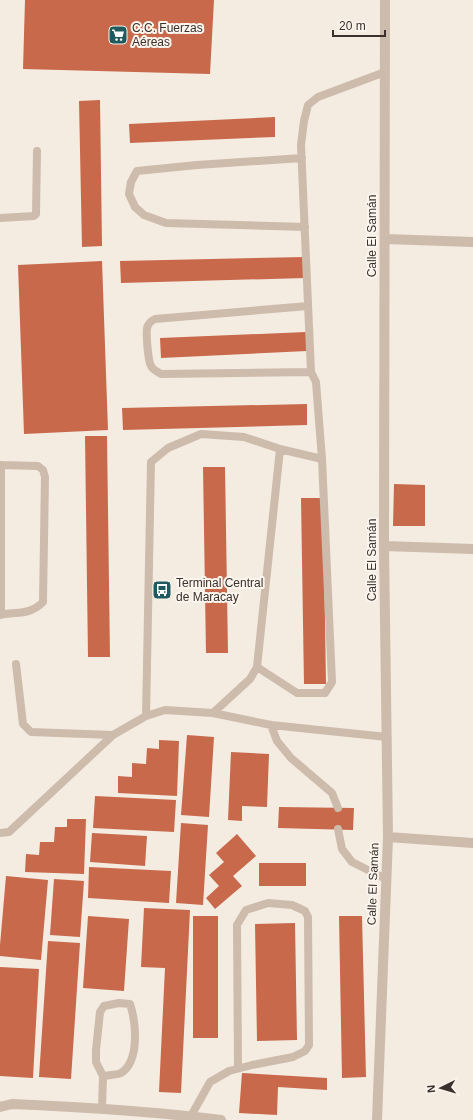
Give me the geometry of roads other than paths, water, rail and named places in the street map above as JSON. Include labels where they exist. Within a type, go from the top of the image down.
[{"type":"street","name":"Calle El Samán","points":[[377,1120],[388,836],[384,546],[385,0]]},
{"type":"street","points":[[385,239],[473,242]]},
{"type":"street","points":[[384,546],[473,549]]},
{"type":"street","points":[[388,836],[473,843]]},
{"type":"street","points":[[0,1099],[12,1104]]},
{"type":"street","points":[[0,1107],[12,1104],[102,1108],[221,1120]]},
{"type":"lane","points":[[257,667],[297,693],[325,693],[332,682],[322,459],[316,382],[311,372],[301,145],[308,105],[318,97],[386,72]]},
{"type":"lane","points":[[0,218],[34,216],[36,214],[37,151]]},
{"type":"lane","points":[[302,158],[196,164],[137,171],[131,182],[129,194],[135,207],[144,215],[166,223],[305,227]]},
{"type":"lane","points":[[308,306],[155,319],[150,322],[147,328],[148,355],[153,369],[161,374],[311,372]]},
{"type":"lane","points":[[146,716],[151,462],[168,448],[201,434],[244,437],[280,449],[322,459]]},
{"type":"lane","points":[[213,713],[250,679],[257,667],[280,449]]},
{"type":"lane","points":[[0,465],[38,466],[43,470],[45,477],[43,602],[38,607],[30,611],[1,614],[0,465]]},
{"type":"lane","points":[[16,664],[23,724],[31,732],[113,735]]},
{"type":"lane","points":[[0,841],[113,735],[146,716],[165,710],[213,713],[271,725],[387,737]]},
{"type":"lane","points":[[271,725],[277,741],[291,758],[332,793],[338,808]]},
{"type":"lane","points":[[338,829],[342,849],[352,862],[386,879]]},
{"type":"lane","points":[[0,833],[9,832]]},
{"type":"lane","points":[[191,1118],[210,1082],[229,1071],[238,1068],[293,1057],[305,1051],[309,1046],[308,917],[304,911],[292,905],[268,903],[246,910],[237,925],[238,1068]]},
{"type":"lane","points":[[102,1108],[103,1076],[96,1062],[100,1012],[104,1006],[119,1003],[130,1004],[134,1016],[134,1052],[130,1063],[121,1073],[103,1076]]},
{"type":"place","name":"C.C. Fuerzas Aéreas","points":[[118,35]]},
{"type":"place","name":"Terminal Central de Maracay","points":[[162,590]]}]
